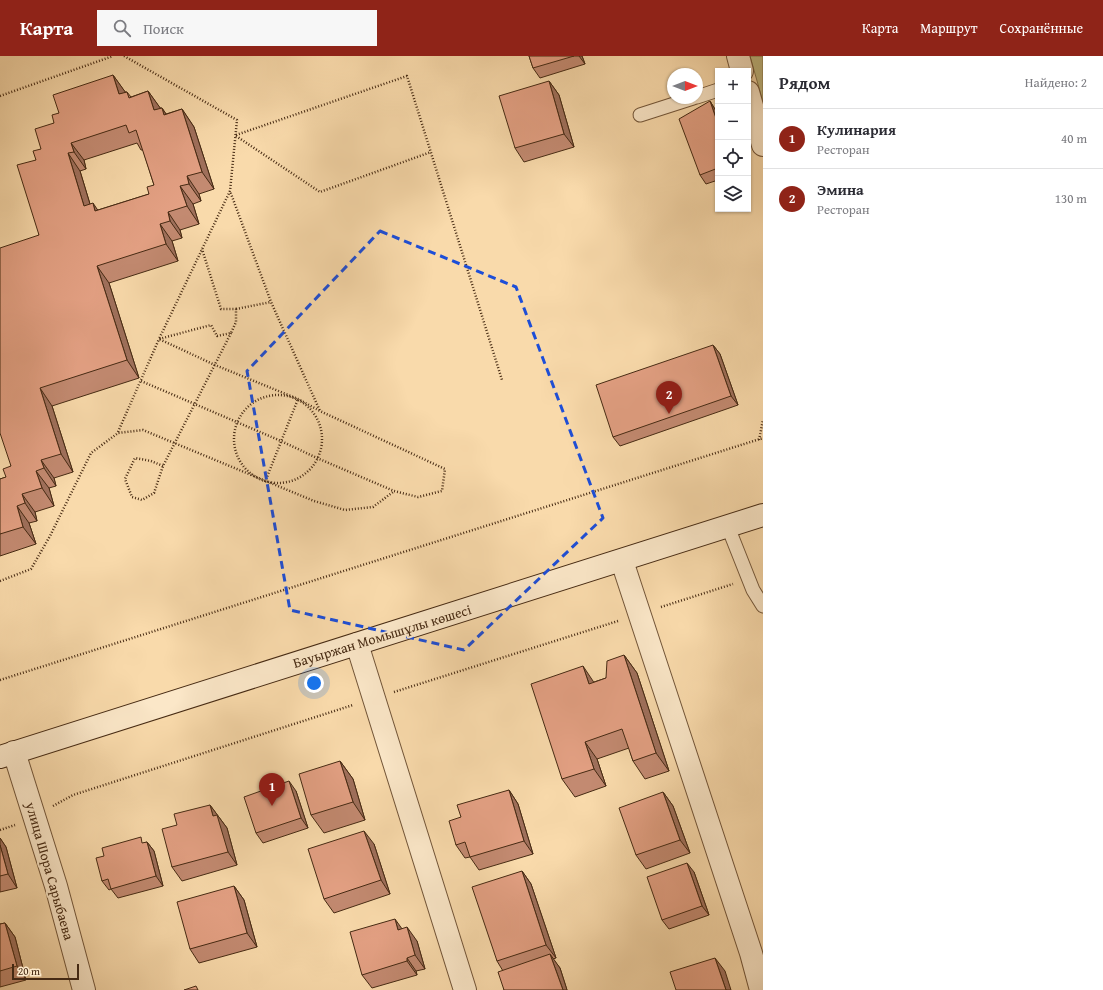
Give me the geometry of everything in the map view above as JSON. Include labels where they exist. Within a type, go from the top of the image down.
[{"type":"street","points":[[738,56],[741,68]]},
{"type":"street","points":[[751,103],[763,145]]},
{"type":"street","name":"Бауыржан Момышұлы көшесі","points":[[7,754],[622,561],[763,515]]},
{"type":"street","points":[[622,561],[762,990]]},
{"type":"street","points":[[358,644],[465,990]]},
{"type":"street","name":"улица Шора Сарыбаева","points":[[7,754],[56,886],[84,990]]},
{"type":"lane","points":[[703,95],[715,91]]},
{"type":"lane","points":[[640,115],[674,104]]},
{"type":"lane","points":[[728,527],[753,590],[763,606]]},
{"type":"path","points":[[0,96],[113,56]]},
{"type":"path","points":[[0,581],[31,569],[50,536],[92,453],[118,433],[159,339],[230,191],[237,120],[124,56]]},
{"type":"path","points":[[236,135],[407,76],[502,380]]},
{"type":"path","points":[[236,135],[320,192],[431,152]]},
{"type":"path","points":[[230,191],[270,302],[320,411]]},
{"type":"path","points":[[202,249],[221,309],[236,309],[270,302]]},
{"type":"path","points":[[163,466],[151,461],[135,458],[125,479],[132,497],[142,500],[154,493],[163,466],[236,322],[236,309]]},
{"type":"path","points":[[159,339],[211,325],[217,336],[231,333]]},
{"type":"path","points":[[140,381],[394,491],[418,497],[442,491],[445,469],[320,411],[298,399],[215,365],[159,339]]},
{"type":"path","points":[[274,395],[298,399],[309,407],[317,418],[321,431],[322,445],[311,469],[301,477],[290,482],[265,482],[252,475],[242,464],[235,451],[233,437],[236,423],[242,412],[251,403],[262,398],[274,395]]},
{"type":"path","points":[[265,482],[298,399]]},
{"type":"path","points":[[759,440],[763,420]]},
{"type":"path","points":[[118,433],[143,430],[265,482],[314,501],[346,510],[373,507],[394,491]]},
{"type":"path","points":[[0,680],[763,438]]},
{"type":"highlighted area","points":[[380,231],[516,287],[603,518],[464,650],[290,610],[247,371]]},
{"type":"shaded area","points":[[750,56],[763,56],[763,102]]},
{"type":"building","points":[[529,56],[574,56],[533,68]]},
{"type":"building","points":[[113,75],[119,94],[127,92],[129,98],[148,91],[154,110],[162,108],[164,115],[182,109],[202,172],[187,176],[189,184],[180,186],[187,206],[168,212],[170,221],[160,224],[166,244],[97,266],[127,360],[40,388],[61,454],[41,460],[44,468],[36,471],[42,488],[22,494],[25,503],[17,506],[23,527],[0,534],[0,479],[6,477],[3,469],[11,466],[0,433],[0,248],[39,235],[17,165],[36,160],[33,151],[41,149],[35,129],[54,123],[52,115],[59,113],[53,95]],"holes":[[[126,125],[129,133],[136,130],[154,185],[147,187],[149,194],[95,211],[93,203],[84,206],[68,153],[74,152],[71,143]]]},
{"type":"building","points":[[549,81],[564,134],[515,148],[499,96]]},
{"type":"building","points":[[710,101],[715,115],[715,169],[700,175],[679,119]]},
{"type":"building","points":[[713,345],[731,396],[613,437],[596,385]]},
{"type":"building","points":[[624,655],[656,753],[633,761],[622,729],[585,742],[594,769],[562,779],[531,684],[583,666],[589,684],[606,678],[607,661]]},
{"type":"building","points":[[340,761],[353,802],[311,815],[299,774]]},
{"type":"building","points":[[289,781],[301,818],[256,833],[244,797]]},
{"type":"building","points":[[509,790],[524,841],[470,857],[465,842],[456,845],[449,821],[461,817],[457,805]]},
{"type":"building","points":[[663,792],[680,840],[636,855],[619,808]]},
{"type":"building","points":[[210,805],[213,816],[217,815],[228,852],[172,867],[162,829],[177,825],[174,814]]},
{"type":"building","points":[[364,831],[381,880],[324,899],[308,849]]},
{"type":"building","points":[[141,837],[142,843],[147,842],[156,876],[111,889],[108,879],[102,881],[96,858],[104,856],[102,848]]},
{"type":"building","points":[[0,845],[8,874],[0,876]]},
{"type":"building","points":[[687,863],[702,906],[662,920],[647,877]]},
{"type":"building","points":[[522,871],[546,945],[497,961],[472,887]]},
{"type":"building","points":[[234,886],[247,933],[190,949],[177,902]]},
{"type":"building","points":[[395,919],[398,930],[407,927],[415,955],[407,958],[407,961],[362,975],[350,932]]},
{"type":"building","points":[[5,923],[17,966],[0,971],[0,924]]},
{"type":"building","points":[[550,954],[563,990],[504,990],[498,972]]},
{"type":"building","points":[[715,958],[726,990],[676,990],[670,972]]},
{"type":"building","points":[[196,986],[198,990],[184,990]]},
{"type":"place","name":"Эмина","points":[[669,414]]},
{"type":"place","name":"Кулинария","points":[[272,806]]}]
